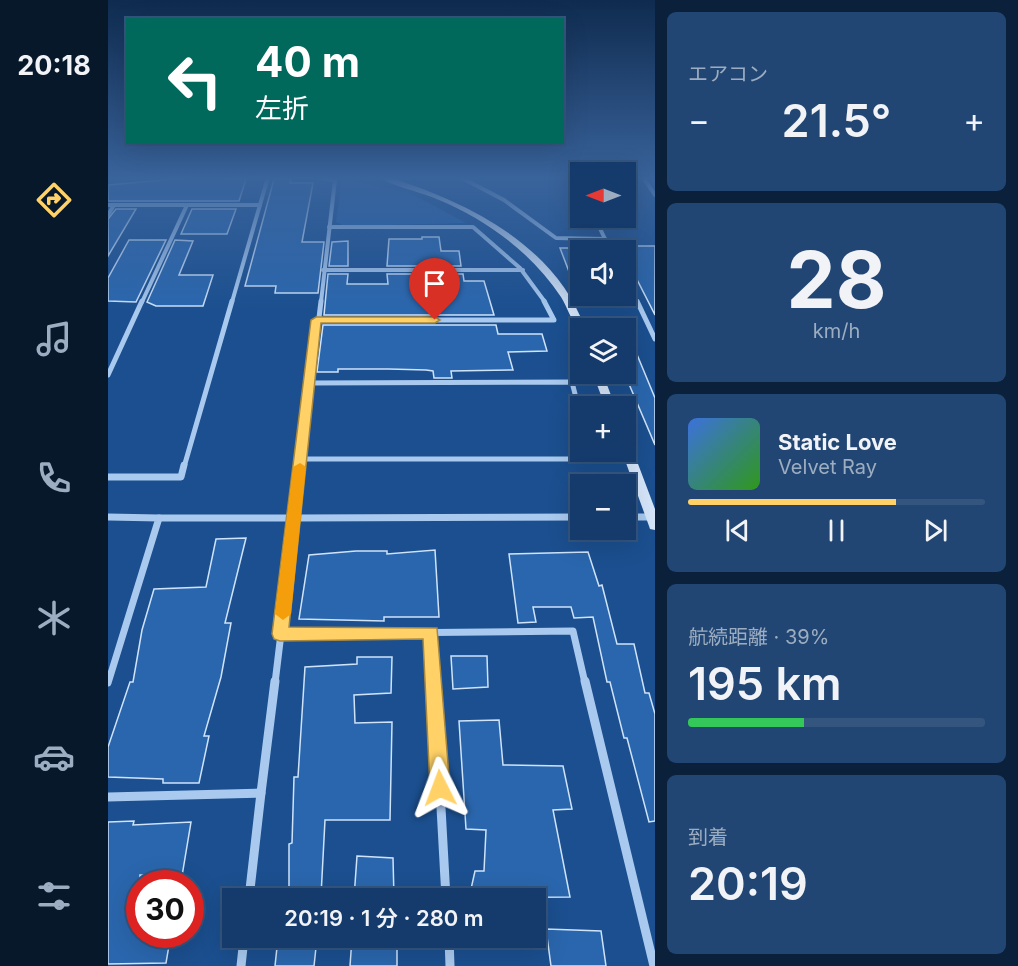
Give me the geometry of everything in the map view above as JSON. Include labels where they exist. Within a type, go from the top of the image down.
[{"type":"street","points":[[108,375],[179,222]]},
{"type":"street","points":[[108,477],[180,477],[255,222]]},
{"type":"street","points":[[250,888],[295,518],[316,320],[330,222]]},
{"type":"street","points":[[486,222],[517,243],[554,279],[567,298],[576,318]]},
{"type":"street","points":[[534,222],[556,238],[605,238],[600,228]]},
{"type":"street","points":[[316,320],[554,320],[541,291],[523,270],[473,227],[329,227]]},
{"type":"street","points":[[323,270],[523,270]]},
{"type":"street","points":[[636,300],[655,339]]},
{"type":"street","points":[[309,382],[572,382],[576,396]]},
{"type":"street","points":[[301,459],[570,459]]},
{"type":"street","points":[[631,462],[654,520],[636,518]]},
{"type":"street","points":[[108,517],[570,517]]},
{"type":"street","points":[[108,683],[159,518]]},
{"type":"street","points":[[280,634],[573,631],[654,966]]},
{"type":"street","points":[[431,633],[446,888]]},
{"type":"street","points":[[108,797],[261,793]]},
{"type":"street","points":[[241,966],[243,948]]},
{"type":"street","points":[[449,948],[450,966]]},
{"type":"shaded area","points":[[336,222],[466,223],[344,226]]},
{"type":"building","points":[[108,222],[128,222],[108,256]]},
{"type":"building","points":[[186,222],[231,222],[227,234],[181,234]]},
{"type":"building","points":[[262,222],[306,222],[302,242],[324,242],[318,293],[275,293],[276,286],[245,286]]},
{"type":"building","points":[[422,237],[439,237],[441,251],[459,251],[461,266],[387,266],[389,239],[422,239]]},
{"type":"building","points":[[129,240],[166,240],[136,302],[108,301],[108,278]]},
{"type":"building","points":[[175,240],[193,241],[179,275],[213,275],[203,306],[156,306],[147,302]]},
{"type":"building","points":[[348,241],[348,266],[329,266],[332,242]]},
{"type":"building","points":[[636,246],[655,246],[655,315],[636,278]]},
{"type":"building","points":[[560,248],[570,248],[570,274]]},
{"type":"building","points":[[328,274],[348,274],[347,284],[388,284],[387,274],[463,274],[464,281],[484,281],[494,315],[324,315]]},
{"type":"building","points":[[323,325],[496,325],[498,334],[542,334],[547,351],[508,352],[513,370],[451,371],[452,378],[434,378],[433,371],[426,370],[338,369],[338,372],[317,372]]},
{"type":"building","points":[[636,352],[655,398],[655,445],[636,396],[629,384],[636,384]]},
{"type":"building","points":[[246,538],[225,623],[231,623],[221,677],[204,736],[209,736],[199,783],[163,783],[163,779],[108,777],[108,747],[130,682],[133,682],[142,630],[154,589],[206,587],[216,539]]},
{"type":"building","points":[[435,550],[439,617],[384,617],[384,621],[299,619],[309,555],[356,551],[387,551],[387,554]]},
{"type":"building","points":[[588,552],[599,586],[602,585],[617,644],[634,644],[645,693],[649,693],[655,714],[655,821],[649,822],[627,738],[624,738],[610,682],[607,682],[593,617],[574,618],[571,607],[533,607],[536,622],[518,623],[509,554]]},
{"type":"building","points":[[451,656],[487,656],[488,687],[453,689]]},
{"type":"building","points":[[357,657],[392,657],[391,693],[354,695],[355,723],[392,722],[390,820],[325,820],[321,888],[289,888],[289,844],[292,843],[294,777],[298,777],[305,667],[357,664]]},
{"type":"building","points":[[499,720],[503,765],[563,766],[572,809],[553,810],[570,897],[546,897],[546,888],[471,888],[475,871],[484,871],[486,830],[466,829],[459,721]]},
{"type":"building","points":[[134,821],[133,825],[191,822],[183,870],[126,870],[126,948],[169,948],[166,963],[108,964],[108,822]]},
{"type":"building","points":[[357,856],[393,858],[394,888],[355,888]]},
{"type":"building","points":[[546,929],[601,931],[606,966],[551,966]]},
{"type":"building","points":[[277,948],[316,948],[314,966],[275,966]]},
{"type":"building","points":[[351,948],[397,948],[397,966],[350,966]]},
{"type":"slow traffic","points":[[283,614],[300,467]]},
{"type":"route","points":[[435,320],[316,320],[280,634],[431,633],[440,788]]}]
